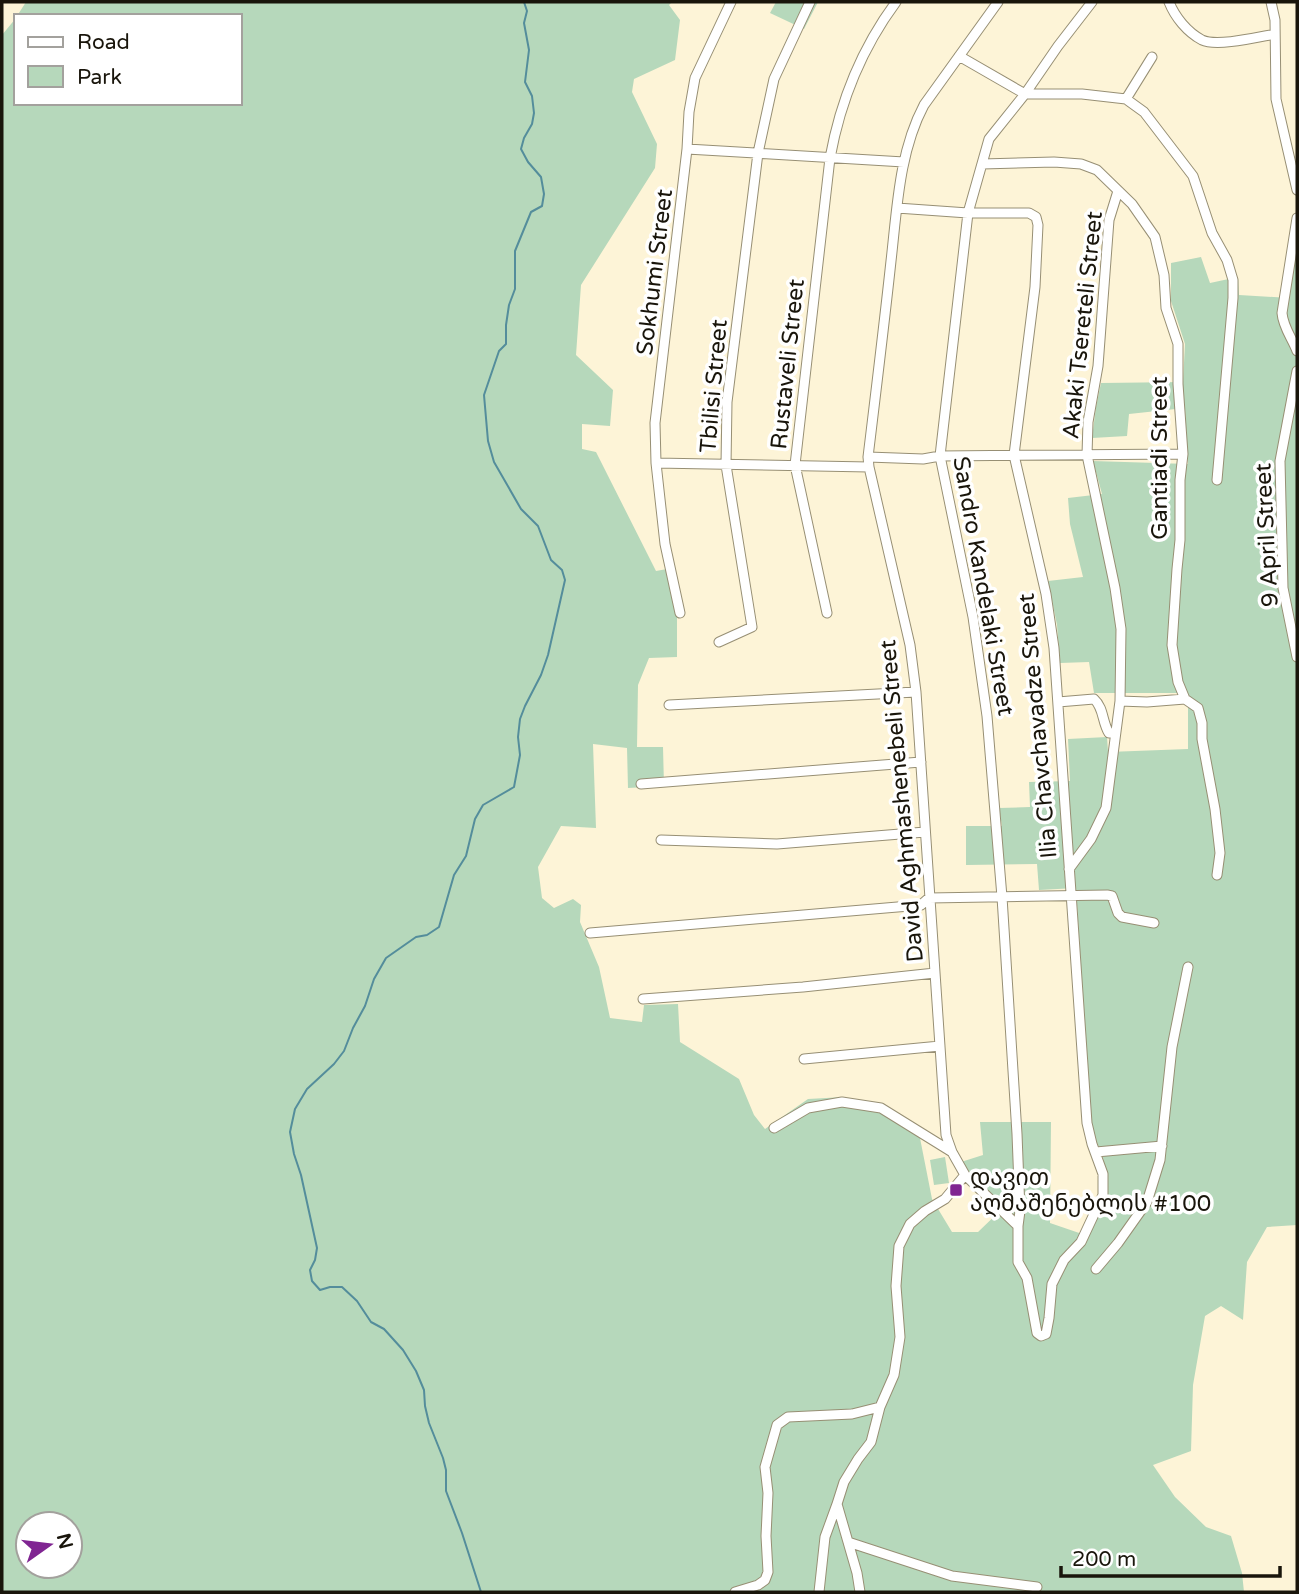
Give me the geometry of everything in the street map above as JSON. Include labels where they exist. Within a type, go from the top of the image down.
[{"type":"street","name":"Sokhumi Street","points":[[680,613],[665,544],[656,463],[655,423],[695,78],[731,2]]},
{"type":"street","name":"Tbilisi Street","points":[[719,642],[752,627],[726,465],[727,402],[758,153],[774,79],[810,2]]},
{"type":"street","name":"Rustaveli Street","points":[[827,613],[796,465],[830,159],[835,131],[853,78],[896,2]]},
{"type":"street","name":"David Aghmashenebeli Street","points":[[998,2],[924,105],[915,122],[904,162],[897,208],[869,462],[911,645],[946,1135],[965,1175],[1018,1226]]},
{"type":"street","name":"Sandro Kandelaki Street","points":[[1081,1242],[1063,1260],[1052,1284],[1048,1326],[1046,1334],[1041,1336],[1037,1333],[1027,1279],[1018,1262],[1020,1211],[1017,1135],[1002,897],[984,691],[973,617],[940,456],[968,213],[989,139],[1092,2]]},
{"type":"street","points":[[1169,2],[1182,25],[1204,41],[1236,42],[1275,34]]},
{"type":"street","points":[[1271,2],[1275,19],[1276,99],[1297,190]]},
{"type":"street","points":[[959,57],[1025,94],[1082,94],[1126,99],[1144,111],[1193,176],[1212,233],[1227,260],[1233,280],[1217,480]]},
{"type":"street","points":[[1126,99],[1152,57]]},
{"type":"street","points":[[687,149],[904,162]]},
{"type":"street","name":"Gantiadi Street","points":[[982,164],[1054,162],[1081,164],[1097,170],[1132,204],[1154,237],[1164,275],[1166,308],[1178,344],[1183,454],[1180,480],[1181,540],[1172,645],[1178,682],[1185,699],[1198,708],[1202,723],[1202,739],[1220,853],[1217,875]]},
{"type":"street","name":"Akaki Tsereteli Street","points":[[1069,869],[1091,839],[1106,808],[1120,701],[1121,629],[1087,455],[1088,422],[1098,366],[1110,220],[1118,191]]},
{"type":"street","name":"Ilia Chavchavadze Street","points":[[897,208],[968,213],[1029,213],[1035,217],[1038,225],[1035,287],[1014,455],[1046,594],[1054,648],[1087,1123],[1103,1174],[1103,1195],[1081,1242]]},
{"type":"street","points":[[1297,218],[1282,313],[1283,324],[1297,351]]},
{"type":"street","name":"9 April Street","points":[[1297,371],[1280,461],[1283,588],[1297,657]]},
{"type":"street","points":[[656,463],[796,465],[940,456],[1183,454]]},
{"type":"street","points":[[669,705],[916,692]]},
{"type":"street","points":[[1058,702],[1094,699],[1099,703],[1109,733],[1115,733]]},
{"type":"street","points":[[1120,701],[1185,699]]},
{"type":"street","points":[[640,784],[921,762]]},
{"type":"street","points":[[660,841],[777,844],[925,832]]},
{"type":"street","points":[[590,933],[921,905],[929,898],[1072,895],[1112,896],[1122,917],[1153,923]]},
{"type":"street","points":[[1096,1269],[1147,1202],[1160,1160],[1172,1047],[1188,967]]},
{"type":"street","points":[[643,999],[803,987],[935,973]]},
{"type":"street","points":[[804,1059],[940,1046]]},
{"type":"street","points":[[774,1128],[808,1108],[842,1101],[881,1108],[952,1152]]},
{"type":"street","points":[[1096,1152],[1162,1146]]},
{"type":"street","points":[[819,1592],[825,1537],[844,1482],[871,1442],[880,1406],[894,1375],[900,1337],[896,1286],[899,1246],[910,1224],[925,1211],[946,1199],[965,1175]]},
{"type":"street","points":[[735,1592],[758,1585],[765,1580],[768,1573],[768,1493],[765,1467],[776,1425],[788,1417],[852,1414],[880,1406]]},
{"type":"street","points":[[837,1504],[860,1592]]},
{"type":"street","points":[[848,1542],[952,1576],[1037,1587]]},
{"type":"green space","points":[[26,2],[672,2],[669,5],[680,20],[675,60],[634,79],[632,92],[657,144],[655,168],[581,285],[576,355],[613,390],[610,426],[582,424],[582,449],[596,452],[656,571],[667,569],[677,616],[677,657],[649,658],[638,685],[637,747],[663,747],[664,786],[628,788],[627,748],[593,744],[596,828],[561,826],[538,867],[542,898],[554,908],[573,899],[581,905],[580,922],[599,967],[610,1018],[642,1022],[644,1005],[678,1004],[680,1042],[739,1079],[754,1115],[765,1129],[808,1099],[844,1097],[885,1113],[919,1133],[932,1199],[952,1232],[978,1232],[1004,1207],[968,1175],[961,1162],[983,1155],[980,1122],[1051,1122],[1050,1223],[1088,1236],[1108,1194],[1103,1157],[1091,1128],[1076,888],[1039,890],[1037,864],[966,865],[966,826],[1002,826],[999,808],[1030,807],[1029,782],[1070,781],[1068,739],[1107,737],[1108,752],[1188,749],[1188,693],[1094,693],[1089,662],[1060,663],[1057,625],[1048,581],[1083,577],[1070,524],[1068,498],[1102,494],[1093,461],[1188,464],[1185,408],[1129,414],[1127,436],[1092,438],[1101,383],[1183,382],[1185,344],[1171,301],[1171,263],[1201,257],[1210,283],[1238,277],[1239,295],[1289,298],[1297,249],[1297,1225],[1267,1227],[1247,1262],[1243,1320],[1221,1306],[1205,1316],[1193,1385],[1191,1451],[1153,1465],[1175,1497],[1206,1527],[1231,1536],[1242,1573],[1244,1592],[2,1592],[2,35],[14,20],[14,105],[242,105],[242,14],[18,14]]},
{"type":"green space","points":[[776,2],[818,2],[804,29],[770,13]]},
{"type":"green space","points":[[945,1157],[949,1183],[934,1185],[930,1160]]},
{"type":"waterway","points":[[481,1592],[446,1491],[446,1470],[429,1423],[424,1390],[416,1371],[403,1350],[384,1329],[371,1322],[357,1301],[342,1287],[320,1290],[312,1281],[310,1270],[317,1248],[290,1132],[295,1109],[307,1089],[344,1051],[374,979],[386,958],[416,937],[427,935],[439,927],[454,875],[466,856],[475,819],[483,805],[514,787],[520,755],[520,719],[548,655],[565,580],[562,570],[551,560],[538,526],[521,509],[494,462],[488,441],[484,395],[499,351],[506,344],[509,305],[515,289],[515,251],[531,212],[542,206],[544,194],[541,177],[521,149],[534,113],[532,96],[525,82],[529,50],[524,23],[527,11],[524,2]]},
{"type":"place","name":"დავით აღმაშენებლის #100","points":[[956,1190]]}]
